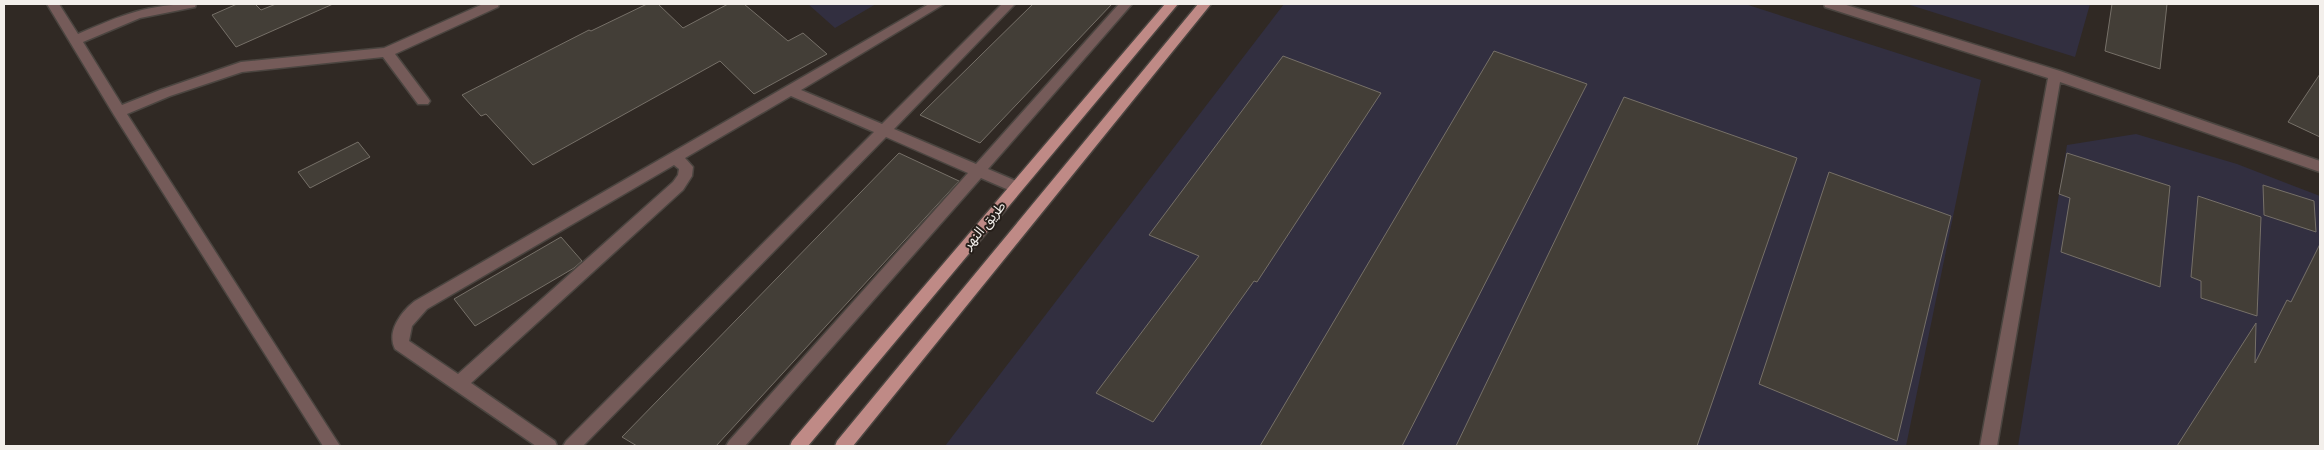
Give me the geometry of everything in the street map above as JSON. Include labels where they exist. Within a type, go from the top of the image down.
[{"type":"main road","name":"طريق النهر","points":[[798,446],[1172,4]]},
{"type":"main road","points":[[843,446],[1205,4]]},
{"type":"street","points":[[53,4],[118,112],[332,446]]},
{"type":"street","points":[[75,40],[135,9],[190,4]]},
{"type":"street","points":[[118,112],[165,93],[240,67],[386,52],[493,4]]},
{"type":"street","points":[[549,446],[401,344],[403,325],[413,311],[421,304],[938,4]]},
{"type":"street","points":[[572,446],[1009,4]]},
{"type":"street","points":[[735,446],[1126,4]]},
{"type":"street","points":[[1830,4],[2055,74],[2216,128],[2320,167]]},
{"type":"street","points":[[386,52],[423,101]]},
{"type":"street","points":[[1988,446],[2055,74]]},
{"type":"street","points":[[789,90],[1016,187]]},
{"type":"street","points":[[458,384],[678,186],[685,176],[686,167],[674,157]]},
{"type":"shaded area","points":[[808,4],[876,4],[835,28]]},
{"type":"shaded area","points":[[1284,4],[1745,4],[1981,80],[1906,446],[945,446]]},
{"type":"shaded area","points":[[1907,4],[2090,4],[2075,57]]},
{"type":"shaded area","points":[[2136,134],[2237,164],[2320,196],[2320,446],[2018,446],[2067,145]]},
{"type":"building","points":[[237,4],[255,4],[261,10],[276,4],[333,4],[236,47],[212,15]]},
{"type":"building","points":[[647,4],[658,4],[683,28],[728,4],[744,4],[788,41],[803,33],[827,54],[754,94],[720,61],[533,165],[486,114],[481,116],[462,95],[589,30],[591,31]]},
{"type":"building","points":[[1033,4],[1112,4],[980,143],[920,115]]},
{"type":"building","points":[[2112,4],[2167,4],[2160,69],[2105,51]]},
{"type":"building","points":[[1494,51],[1587,84],[1402,446],[1260,446]]},
{"type":"building","points":[[1283,56],[1381,93],[1257,282],[1254,281],[1153,422],[1096,393],[1199,256],[1149,235]]},
{"type":"building","points":[[2320,74],[2320,137],[2288,122]]},
{"type":"building","points":[[1624,97],[1797,158],[1697,446],[1456,446]]},
{"type":"building","points":[[358,142],[370,157],[310,188],[298,172]]},
{"type":"building","points":[[899,153],[959,181],[716,446],[637,446],[622,437]]},
{"type":"building","points":[[2067,153],[2170,186],[2160,287],[2061,252],[2070,198],[2059,194]]},
{"type":"building","points":[[1829,172],[1951,216],[1897,441],[1759,384]]},
{"type":"building","points":[[2263,185],[2314,201],[2316,232],[2264,215]]},
{"type":"building","points":[[2198,196],[2261,217],[2257,316],[2201,298],[2201,281],[2191,277]]},
{"type":"building","points":[[561,237],[582,261],[574,268],[475,326],[454,299]]},
{"type":"building","points":[[2320,244],[2320,446],[2177,446],[2256,323],[2255,363],[2287,300],[2291,302]]}]
